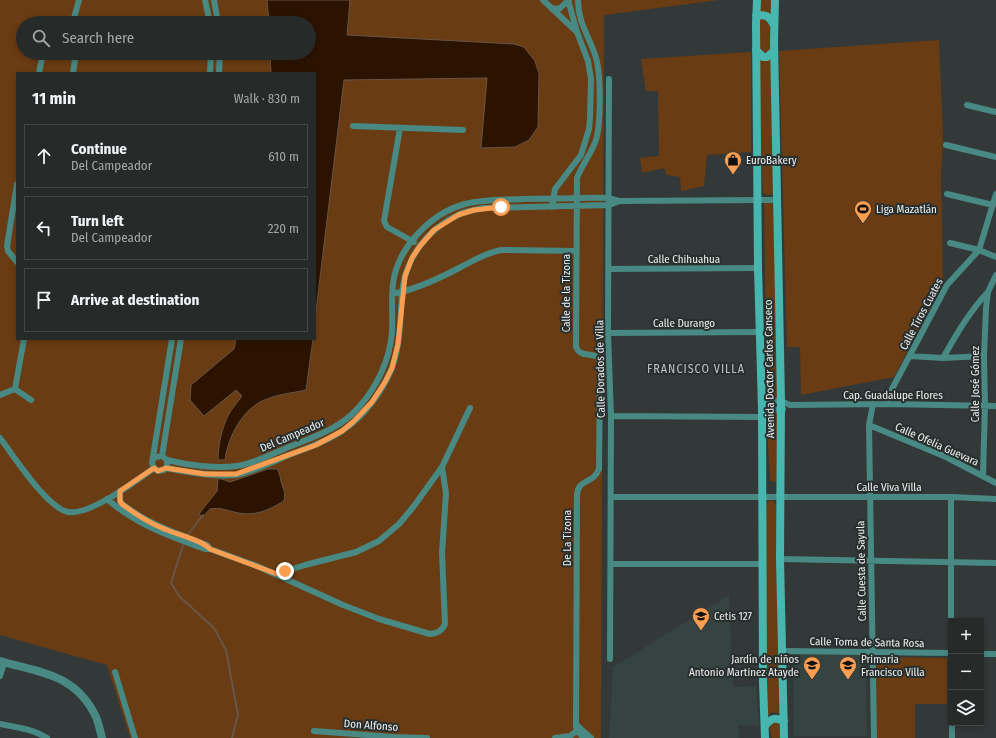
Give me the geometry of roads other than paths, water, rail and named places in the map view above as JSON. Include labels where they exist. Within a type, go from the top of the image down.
[{"type":"main road","name":"Avenida Doctor Carlos Canseco","points":[[757,0],[758,268],[761,332],[763,497],[762,564],[765,738]]},
{"type":"main road","name":"Avenida Doctor Carlos Canseco","points":[[775,0],[774,50],[781,401],[780,559],[784,738]]},
{"type":"main road","points":[[756,16],[763,14],[767,16],[774,25]]},
{"type":"main road","points":[[756,50],[763,57],[767,57],[774,50]]},
{"type":"main road","points":[[765,726],[773,718],[784,721]]},
{"type":"street","points":[[75,16],[79,0]]},
{"type":"street","points":[[205,0],[208,16]]},
{"type":"street","points":[[214,0],[217,16]]},
{"type":"street","points":[[543,0],[577,32]]},
{"type":"street","points":[[551,8],[559,9],[570,0]]},
{"type":"street","points":[[570,0],[578,7]]},
{"type":"street","points":[[552,207],[555,189],[580,154],[585,143],[590,118],[591,79],[588,61],[577,32],[570,0]]},
{"type":"street","points":[[577,206],[577,178],[596,139],[599,117],[600,75],[596,56],[582,26],[578,0]]},
{"type":"street","points":[[39,72],[42,60]]},
{"type":"street","points":[[73,72],[75,60]]},
{"type":"street","points":[[210,72],[211,60]]},
{"type":"street","points":[[219,72],[220,60]]},
{"type":"street","name":"Calle Dorados de Villa","points":[[609,79],[610,269],[608,333],[611,416],[610,659]]},
{"type":"street","points":[[968,105],[996,112]]},
{"type":"street","points":[[353,126],[463,130]]},
{"type":"street","points":[[400,128],[384,221],[386,227],[420,246]]},
{"type":"street","points":[[946,145],[996,157]]},
{"type":"street","points":[[570,169],[579,172]]},
{"type":"street","points":[[16,190],[6,246],[16,261]]},
{"type":"street","points":[[947,194],[993,205]]},
{"type":"street","name":"Calle Tiros Cuates","points":[[887,404],[892,389],[947,285],[979,250],[996,194]]},
{"type":"street","points":[[610,197],[620,201],[777,200]]},
{"type":"street","name":"Del Campeador","points":[[164,458],[204,466],[236,466],[253,462],[327,432],[348,418],[369,400],[383,369],[390,345],[392,333],[393,282],[401,257],[412,241],[437,218],[464,204],[484,200],[610,197]]},
{"type":"street","name":"Del Campeador","points":[[154,468],[158,471],[166,468],[205,474],[236,474],[316,445],[342,431],[353,422],[369,400],[385,382],[396,356],[402,292],[408,266],[426,238],[442,225],[458,215],[484,208],[609,205],[620,201]]},
{"type":"street","name":"Calle de la Tizona","points":[[577,206],[576,347],[582,354],[594,355],[598,357],[600,363]]},
{"type":"street","points":[[950,243],[979,250],[996,257]]},
{"type":"street","points":[[392,294],[402,292],[440,277],[491,252],[501,250],[576,251]]},
{"type":"street","name":"Calle Chihuahua","points":[[610,269],[758,268]]},
{"type":"street","name":"Calle José Gómez","points":[[983,475],[986,308],[988,292],[996,275]]},
{"type":"street","name":"Calle José Gómez","points":[[944,358],[957,333],[978,302],[988,292]]},
{"type":"street","name":"Calle Durango","points":[[608,333],[761,332]]},
{"type":"street","points":[[14,389],[24,340]]},
{"type":"street","points":[[0,438],[36,485],[56,506],[69,512],[77,512],[107,499],[154,468],[152,463],[172,340]]},
{"type":"street","points":[[166,468],[164,458],[181,340]]},
{"type":"street","points":[[170,355],[178,356]]},
{"type":"street","points":[[910,356],[944,358],[984,356]]},
{"type":"street","name":"De La Tizona","points":[[578,727],[577,488],[593,478],[599,469],[600,363]]},
{"type":"street","points":[[0,395],[14,389]]},
{"type":"street","points":[[14,389],[31,400]]},
{"type":"street","points":[[762,400],[781,401]]},
{"type":"street","name":"Cap. Guadalupe Flores","points":[[781,401],[790,405],[887,404],[996,406]]},
{"type":"street","name":"Calle Cuesta de Sayula","points":[[873,404],[869,425],[874,738]]},
{"type":"street","name":"Cap. Guadalupe Flores","points":[[781,410],[790,405]]},
{"type":"street","points":[[277,574],[356,552],[379,541],[399,524],[442,467],[470,408]]},
{"type":"street","points":[[611,416],[762,413],[781,410]]},
{"type":"street","name":"Calle Ofelia Guevara","points":[[869,425],[946,457],[996,483]]},
{"type":"street","points":[[153,460],[158,456],[164,458]]},
{"type":"street","points":[[120,491],[120,501],[122,504],[145,520],[205,549],[210,549],[277,574],[343,605],[379,619],[430,634],[440,632],[445,624],[442,553],[446,493],[442,467]]},
{"type":"street","points":[[611,497],[763,497]]},
{"type":"street","name":"Calle Viva Villa","points":[[763,497],[996,499]]},
{"type":"street","points":[[951,498],[951,618]]},
{"type":"street","points":[[107,499],[117,508],[143,524],[160,532],[182,538]]},
{"type":"street","points":[[780,559],[996,563]]},
{"type":"street","points":[[611,564],[762,564]]},
{"type":"street","name":"Calle Toma de Santa Rosa","points":[[782,651],[948,654]]},
{"type":"street","points":[[984,654],[996,654]]},
{"type":"street","points":[[0,676],[2,662],[48,674],[70,684],[87,701],[96,718],[102,738]]},
{"type":"street","points":[[115,672],[135,738]]},
{"type":"street","points":[[0,724],[30,730],[47,738]]},
{"type":"street","points":[[952,726],[952,738]]},
{"type":"street","points":[[555,738],[570,736],[578,727]]},
{"type":"street","points":[[578,727],[584,738]]},
{"type":"street","points":[[578,727],[591,738]]},
{"type":"street","name":"Don Alfonso","points":[[314,731],[427,738]]},
{"type":"waterway","points":[[186,537],[203,515]]},
{"type":"waterway","points":[[184,542],[171,583],[180,597],[214,628],[226,650],[238,715],[232,738]]},
{"type":"place","name":"EuroBakery","points":[[733,175]]},
{"type":"place","name":"Liga Mazatlán","points":[[863,224]]},
{"type":"place","name":"Cetis 127","points":[[701,631]]},
{"type":"place","name":"Jardín de niños Antonio Martinez Atayde","points":[[812,680]]},
{"type":"place","name":"Primaria Francisco Villa","points":[[848,680]]},
{"type":"district","name":"FRANCISCO VILLA","points":[[696,369]]}]
